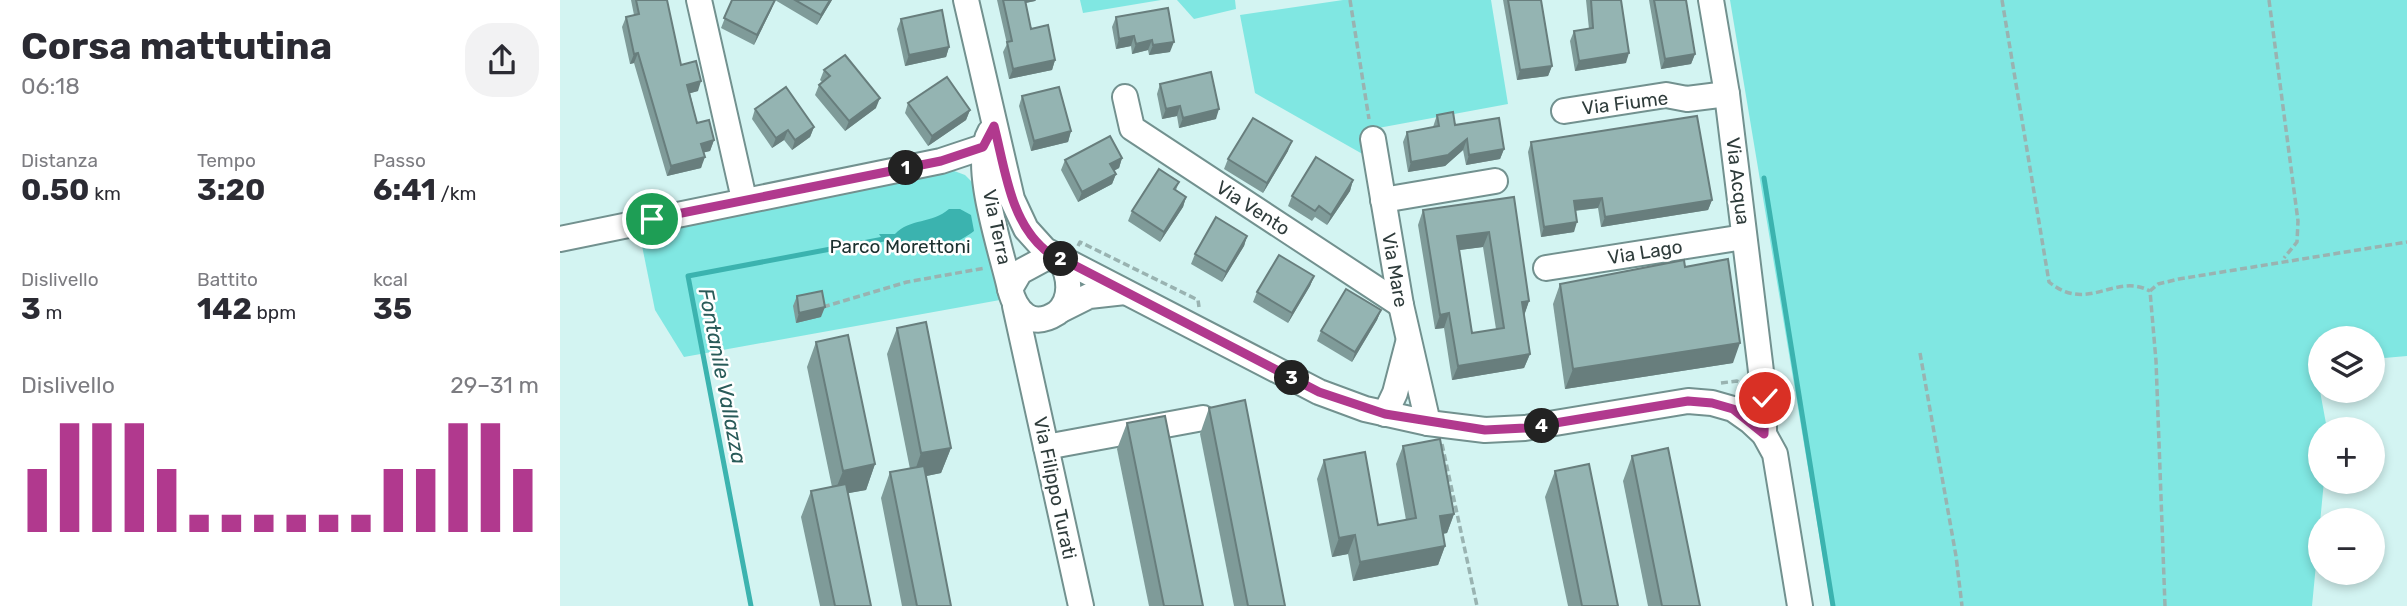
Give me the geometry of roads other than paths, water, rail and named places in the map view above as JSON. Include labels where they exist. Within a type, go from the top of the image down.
[{"type":"street","points":[[699,0],[744,199]]},
{"type":"street","name":"Via Terra","points":[[965,0],[989,136],[1026,229],[1037,243],[1068,255],[1125,292],[1319,392],[1385,414],[1485,430],[1525,428],[1688,401],[1733,409],[1764,434]]},
{"type":"street","name":"Via Acqua","points":[[1712,0],[1727,94],[1765,398],[1764,434]]},
{"type":"street","name":"Via Fiume","points":[[1564,111],[1666,95],[1687,99],[1727,94]]},
{"type":"street","name":"Via Vento","points":[[1125,97],[1132,128],[1401,305]]},
{"type":"street","points":[[560,239],[744,199],[941,161],[989,136]]},
{"type":"street","name":"Via Terra","points":[[989,136],[985,175],[1012,298]]},
{"type":"street","name":"Via Mare","points":[[1373,139],[1401,305],[1436,424]]},
{"type":"street","points":[[941,161],[985,175]]},
{"type":"street","points":[[1383,200],[1495,180]]},
{"type":"street","name":"Via Lago","points":[[1546,268],[1744,237]]},
{"type":"street","points":[[1057,313],[1069,287],[1068,255],[1046,258],[1028,265],[1012,298],[1028,317],[1057,313],[1089,296],[1125,292]]},
{"type":"street","name":"Via Filippo Turati","points":[[1012,298],[1081,606]]},
{"type":"street","name":"Via Filippo Turati","points":[[1030,369],[1037,339],[1057,313]]},
{"type":"street","name":"Via Mare","points":[[1385,414],[1395,393],[1409,339]]},
{"type":"street","points":[[1733,409],[1760,363]]},
{"type":"street","points":[[1046,447],[1203,418]]},
{"type":"street","points":[[1764,434],[1775,454],[1800,606]]},
{"type":"waterway","points":[[1764,178],[1833,606]]},
{"type":"waterway","name":"Fontanile Vallazza","points":[[751,606],[688,276],[889,238]]},
{"type":"park label","name":"Parco Morettoni","points":[[900,246]]}]
